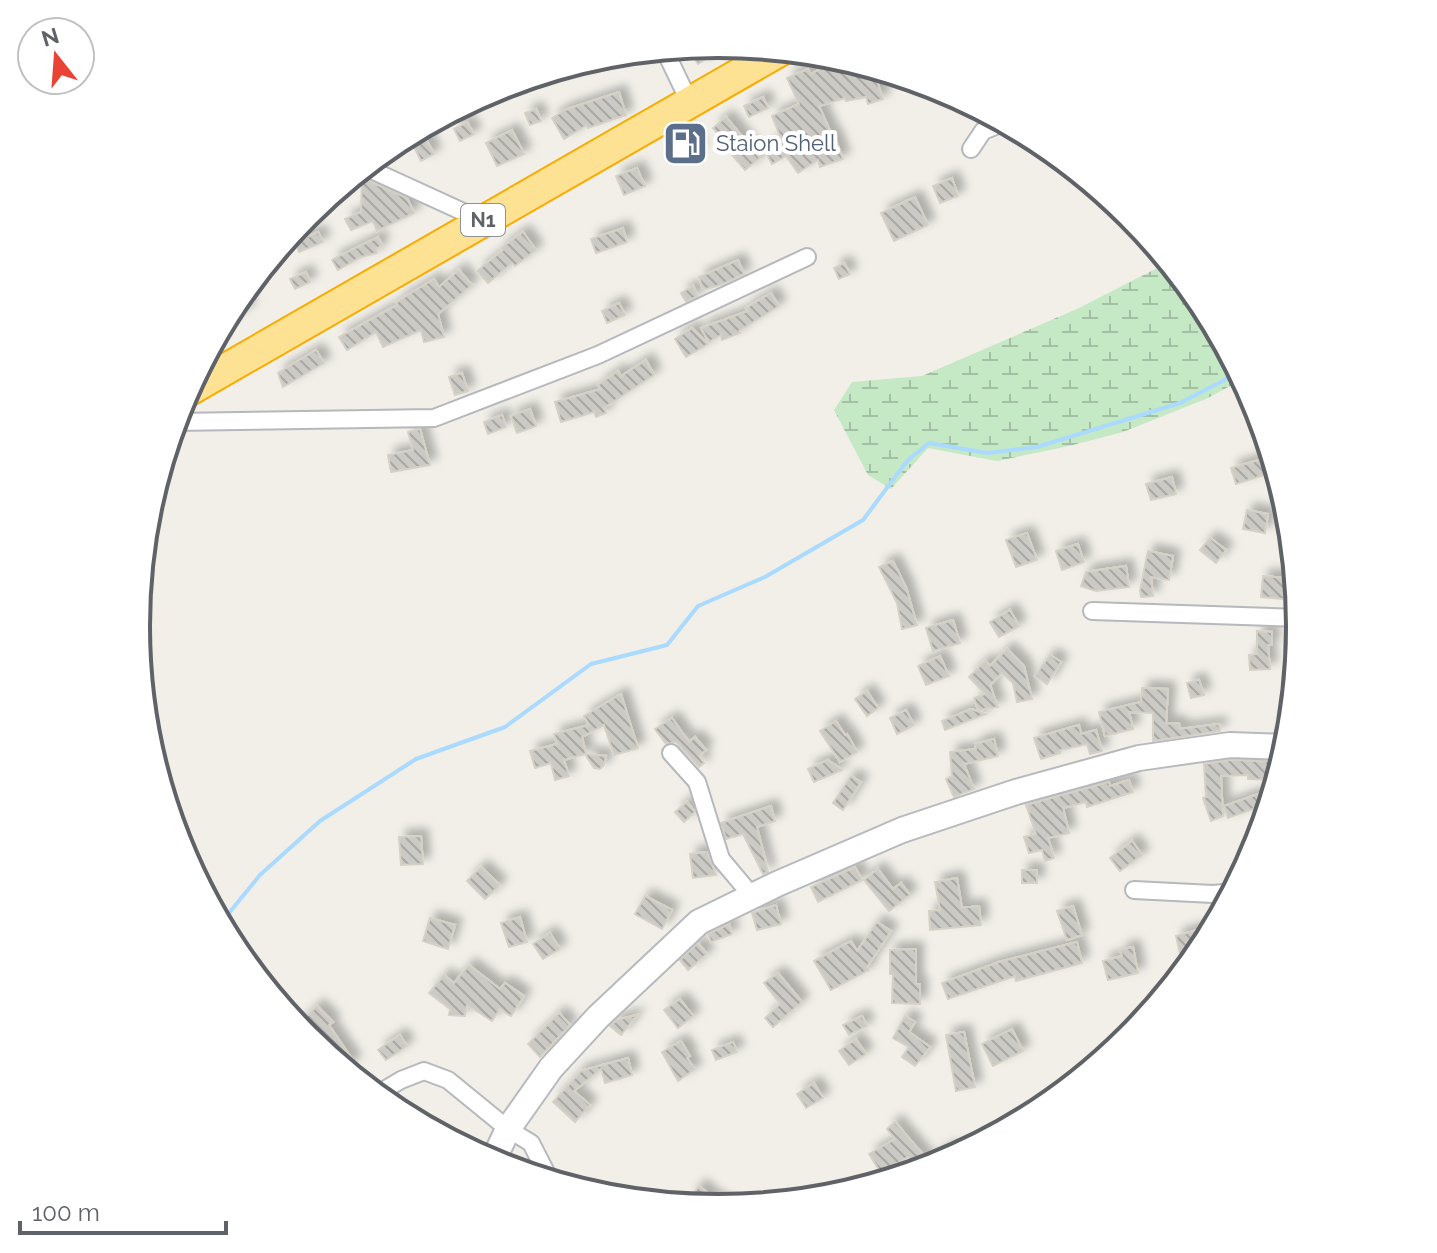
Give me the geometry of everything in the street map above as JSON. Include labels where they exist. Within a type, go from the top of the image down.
[{"type":"highway","name":"N1","points":[[207,380],[764,60]]},
{"type":"street","points":[[669,60],[690,103]]},
{"type":"street","points":[[971,149],[983,131],[991,128]]},
{"type":"street","points":[[376,172],[483,221]]},
{"type":"street","points":[[188,422],[434,418],[598,355],[807,257]]},
{"type":"street","points":[[1092,611],[1287,618]]},
{"type":"street","points":[[498,1151],[508,1129],[551,1068],[598,1017],[699,922],[777,884],[902,830],[1016,792],[1139,758],[1230,745],[1274,747]]},
{"type":"street","points":[[671,753],[697,782],[721,859],[752,896]]},
{"type":"street","points":[[1134,890],[1220,893]]},
{"type":"street","points":[[387,1088],[424,1071],[448,1080],[508,1129],[531,1143],[543,1167]]},
{"type":"green space","points":[[1159,267],[1211,342],[1233,385],[1208,398],[1123,432],[1069,446],[997,461],[928,448],[891,489],[868,475],[834,410],[852,382],[922,376],[1079,308]]},
{"type":"building","points":[[822,68],[878,81],[883,99],[868,104],[866,97],[846,101],[845,98],[819,106],[843,159],[820,167],[818,160],[798,173],[786,156],[772,164],[764,149],[781,139],[772,116],[799,104],[787,78],[808,69],[811,74]]},
{"type":"building","points":[[619,92],[626,115],[588,128],[587,125],[564,139],[552,118],[565,110]]},
{"type":"building","points":[[763,97],[768,108],[749,117],[744,106]]},
{"type":"building","points":[[536,109],[541,121],[530,125],[525,113]]},
{"type":"building","points":[[726,117],[760,158],[745,170],[713,128]]},
{"type":"building","points":[[467,122],[474,134],[460,141],[454,129]]},
{"type":"building","name":"Staion Shell","points":[[683,128],[699,149],[688,158],[672,136]]},
{"type":"building","points":[[512,130],[524,154],[497,166],[486,143]]},
{"type":"building","points":[[426,139],[434,154],[421,161],[414,147]]},
{"type":"building","points":[[637,168],[645,186],[624,195],[616,176]]},
{"type":"building","points":[[952,178],[958,196],[940,203],[933,186]]},
{"type":"building","points":[[366,180],[407,198],[414,213],[377,231],[373,221],[351,230],[345,219],[361,212],[362,184]]},
{"type":"building","points":[[915,197],[928,225],[894,241],[881,213]]},
{"type":"building","points":[[623,228],[627,242],[596,253],[591,239]]},
{"type":"building","points":[[318,232],[323,242],[299,252],[297,246],[305,238]]},
{"type":"building","points":[[523,232],[536,250],[515,266],[512,263],[488,283],[477,271]]},
{"type":"building","points":[[378,237],[382,245],[376,249],[377,253],[361,257],[338,270],[332,260]]},
{"type":"building","points":[[738,260],[744,274],[703,290],[699,277]]},
{"type":"building","points":[[844,263],[850,274],[839,279],[834,268]]},
{"type":"building","points":[[459,270],[472,285],[438,314],[444,337],[424,342],[421,330],[383,347],[376,332],[347,350],[339,337],[397,305],[434,279],[439,287]]},
{"type":"building","points":[[306,272],[310,282],[295,289],[290,279]]},
{"type":"building","points":[[693,286],[698,296],[686,302],[681,293]]},
{"type":"building","points":[[771,293],[779,306],[740,333],[722,340],[721,335],[709,342],[701,328],[748,311],[746,308]]},
{"type":"building","points":[[619,303],[625,315],[607,323],[602,311]]},
{"type":"building","points":[[692,328],[708,344],[686,357],[675,339]]},
{"type":"building","points":[[316,350],[324,363],[283,387],[278,373]]},
{"type":"building","points":[[646,360],[654,375],[604,408],[606,413],[596,417],[594,412],[561,422],[555,402],[601,389],[598,385],[618,371],[621,376]]},
{"type":"building","points":[[462,373],[468,391],[455,395],[449,377]]},
{"type":"building","points":[[530,409],[536,426],[517,433],[511,416]]},
{"type":"building","points":[[502,415],[506,427],[488,434],[484,422]]},
{"type":"building","points":[[420,429],[430,465],[391,472],[388,455],[413,450],[408,432]]},
{"type":"building","points":[[1262,459],[1267,474],[1236,484],[1231,468]]},
{"type":"building","points":[[1172,477],[1176,494],[1151,500],[1146,484]]},
{"type":"building","points":[[1247,510],[1268,514],[1265,533],[1243,529]]},
{"type":"building","points":[[1027,533],[1037,560],[1016,567],[1006,540]]},
{"type":"building","points":[[1210,538],[1226,550],[1216,563],[1200,550]]},
{"type":"building","points":[[1078,544],[1084,562],[1062,570],[1056,551]]},
{"type":"building","points":[[1148,551],[1173,556],[1169,580],[1151,577],[1153,596],[1141,597],[1140,590]]},
{"type":"building","points":[[893,561],[906,587],[917,625],[902,629],[897,603],[879,567]]},
{"type":"building","points":[[1126,566],[1129,587],[1096,591],[1081,586],[1086,572]]},
{"type":"building","points":[[1263,576],[1285,578],[1286,599],[1261,597]]},
{"type":"building","points":[[1010,610],[1019,626],[999,637],[990,622]]},
{"type":"building","points":[[953,620],[960,643],[933,651],[926,628]]},
{"type":"building","points":[[1257,631],[1272,632],[1272,645],[1268,645],[1270,669],[1250,670],[1249,655],[1257,654]]},
{"type":"building","points":[[1007,649],[1024,666],[1032,699],[1017,702],[1013,683],[1002,673],[990,685],[998,707],[978,710],[974,698],[985,694],[969,677],[985,661],[990,666]]},
{"type":"building","points":[[1050,655],[1061,662],[1047,684],[1035,676]]},
{"type":"building","points":[[940,656],[949,676],[926,685],[918,666]]},
{"type":"building","points":[[1199,680],[1204,695],[1191,698],[1187,683]]},
{"type":"building","points":[[1142,688],[1168,689],[1166,724],[1179,723],[1180,729],[1219,724],[1220,731],[1153,741],[1153,713],[1129,712],[1133,729],[1105,736],[1099,712],[1141,702]]},
{"type":"building","points":[[867,691],[878,708],[867,716],[855,699]]},
{"type":"building","points":[[621,694],[638,748],[614,755],[604,725],[582,737],[586,754],[606,756],[600,769],[594,768],[585,754],[564,760],[569,776],[555,780],[551,763],[535,768],[530,751],[557,744],[554,734],[589,725],[584,716]]},
{"type":"building","points":[[971,709],[986,714],[945,730],[942,721]]},
{"type":"building","points":[[906,710],[914,725],[897,734],[890,718]]},
{"type":"building","points":[[672,718],[689,742],[695,737],[706,750],[699,756],[704,763],[699,767],[676,742],[666,744],[655,729]]},
{"type":"building","points":[[836,721],[857,752],[840,762],[820,731]]},
{"type":"building","points":[[1079,725],[1081,734],[1096,730],[1102,751],[1090,754],[1087,744],[1060,750],[1060,753],[1041,759],[1034,738]]},
{"type":"building","points":[[994,739],[998,756],[964,764],[974,789],[954,797],[946,779],[952,776],[950,752],[976,749],[975,744]]},
{"type":"building","points":[[828,760],[842,770],[814,782],[808,769]]},
{"type":"building","points":[[1231,760],[1271,762],[1266,780],[1248,779],[1248,775],[1221,776],[1223,816],[1211,821],[1203,798],[1206,797],[1204,764]]},
{"type":"building","points":[[851,776],[861,782],[843,810],[833,803]]},
{"type":"building","points":[[1129,780],[1133,792],[1087,807],[1086,802],[1063,808],[1069,833],[1048,838],[1054,858],[1045,861],[1042,850],[1029,853],[1024,837],[1036,834],[1026,805],[1109,782],[1110,786]]},
{"type":"building","points":[[1258,794],[1260,800],[1257,808],[1228,818],[1224,806]]},
{"type":"building","points":[[687,802],[695,812],[684,822],[675,812]]},
{"type":"building","points":[[771,806],[775,821],[757,827],[768,872],[763,874],[743,834],[726,839],[721,823]]},
{"type":"building","points":[[421,836],[423,864],[401,865],[399,837]]},
{"type":"building","points":[[1132,841],[1142,855],[1120,871],[1110,858]]},
{"type":"building","points":[[707,852],[716,875],[693,878],[690,854]]},
{"type":"building","points":[[481,867],[500,885],[485,899],[467,881]]},
{"type":"building","points":[[855,867],[862,880],[818,902],[811,887]]},
{"type":"building","points":[[878,869],[893,889],[901,883],[910,895],[889,911],[864,880]]},
{"type":"building","points":[[1022,870],[1037,870],[1037,883],[1022,883]]},
{"type":"building","points":[[957,878],[962,908],[979,906],[981,925],[930,930],[929,911],[940,910],[935,882]]},
{"type":"building","points":[[645,896],[672,910],[662,929],[635,914]]},
{"type":"building","points":[[776,905],[781,924],[757,930],[752,913]]},
{"type":"building","points":[[1073,906],[1082,935],[1067,940],[1057,911]]},
{"type":"building","points":[[520,917],[527,942],[509,947],[501,923]]},
{"type":"building","points":[[430,918],[455,925],[448,949],[423,941]]},
{"type":"building","points":[[877,922],[891,931],[867,967],[869,970],[831,990],[814,961],[851,941],[857,951]]},
{"type":"building","points":[[729,924],[732,934],[711,942],[708,934]]},
{"type":"building","points":[[1199,929],[1181,957],[1176,936]]},
{"type":"building","points":[[550,933],[560,949],[543,959],[533,944]]},
{"type":"building","points":[[1077,942],[1082,963],[1016,981],[1015,976],[948,999],[942,983],[999,962]]},
{"type":"building","points":[[698,943],[707,954],[688,970],[680,960]]},
{"type":"building","points":[[1133,947],[1138,973],[1108,980],[1103,961],[1122,956],[1120,950]]},
{"type":"building","points":[[916,949],[916,984],[920,984],[920,1004],[892,1003],[890,950]]},
{"type":"building","points":[[469,965],[500,989],[505,983],[524,996],[511,1016],[500,1009],[492,1021],[467,1005],[465,1016],[449,1015],[450,1009],[429,993],[444,975],[454,983]]},
{"type":"building","points":[[778,973],[802,1002],[773,1027],[765,1018],[780,1004],[764,983]]},
{"type":"building","points":[[680,999],[693,1016],[678,1028],[664,1010]]},
{"type":"building","points":[[317,1006],[333,1022],[329,1025],[354,1062],[344,1054],[306,1017]]},
{"type":"building","points":[[559,1013],[570,1025],[540,1057],[528,1044]]},
{"type":"building","points":[[637,1015],[621,1035],[610,1026],[617,1020]]},
{"type":"building","points":[[862,1016],[867,1026],[849,1035],[843,1025]]},
{"type":"building","points":[[905,1016],[915,1022],[909,1032],[930,1047],[915,1066],[902,1057],[909,1047],[893,1038]]},
{"type":"building","points":[[1012,1029],[1023,1051],[993,1066],[982,1044]]},
{"type":"building","points":[[964,1032],[975,1087],[956,1091],[946,1035]]},
{"type":"building","points":[[400,1035],[407,1046],[386,1060],[378,1050]]},
{"type":"building","points":[[856,1039],[866,1054],[849,1065],[839,1051]]},
{"type":"building","points":[[681,1041],[695,1069],[678,1081],[662,1052]]},
{"type":"building","points":[[733,1042],[737,1052],[716,1060],[712,1050]]},
{"type":"building","points":[[628,1058],[632,1075],[605,1083],[601,1069],[574,1091],[590,1105],[575,1122],[553,1102],[581,1071]]},
{"type":"building","points":[[814,1083],[823,1098],[806,1108],[797,1094]]},
{"type":"building","points":[[895,1122],[925,1156],[912,1161],[908,1157],[880,1172],[869,1154],[895,1139],[887,1129]]},
{"type":"building","points":[[699,1186],[708,1195],[693,1194]]},
{"type":"waterway","points":[[228,914],[260,875],[320,821],[416,759],[505,727],[591,664],[667,645],[698,606],[765,577],[863,520],[907,461],[929,443],[987,453],[1037,447],[1180,403],[1229,378]]},
{"type":"place","name":"Staion Shell","points":[[685,143]]}]
